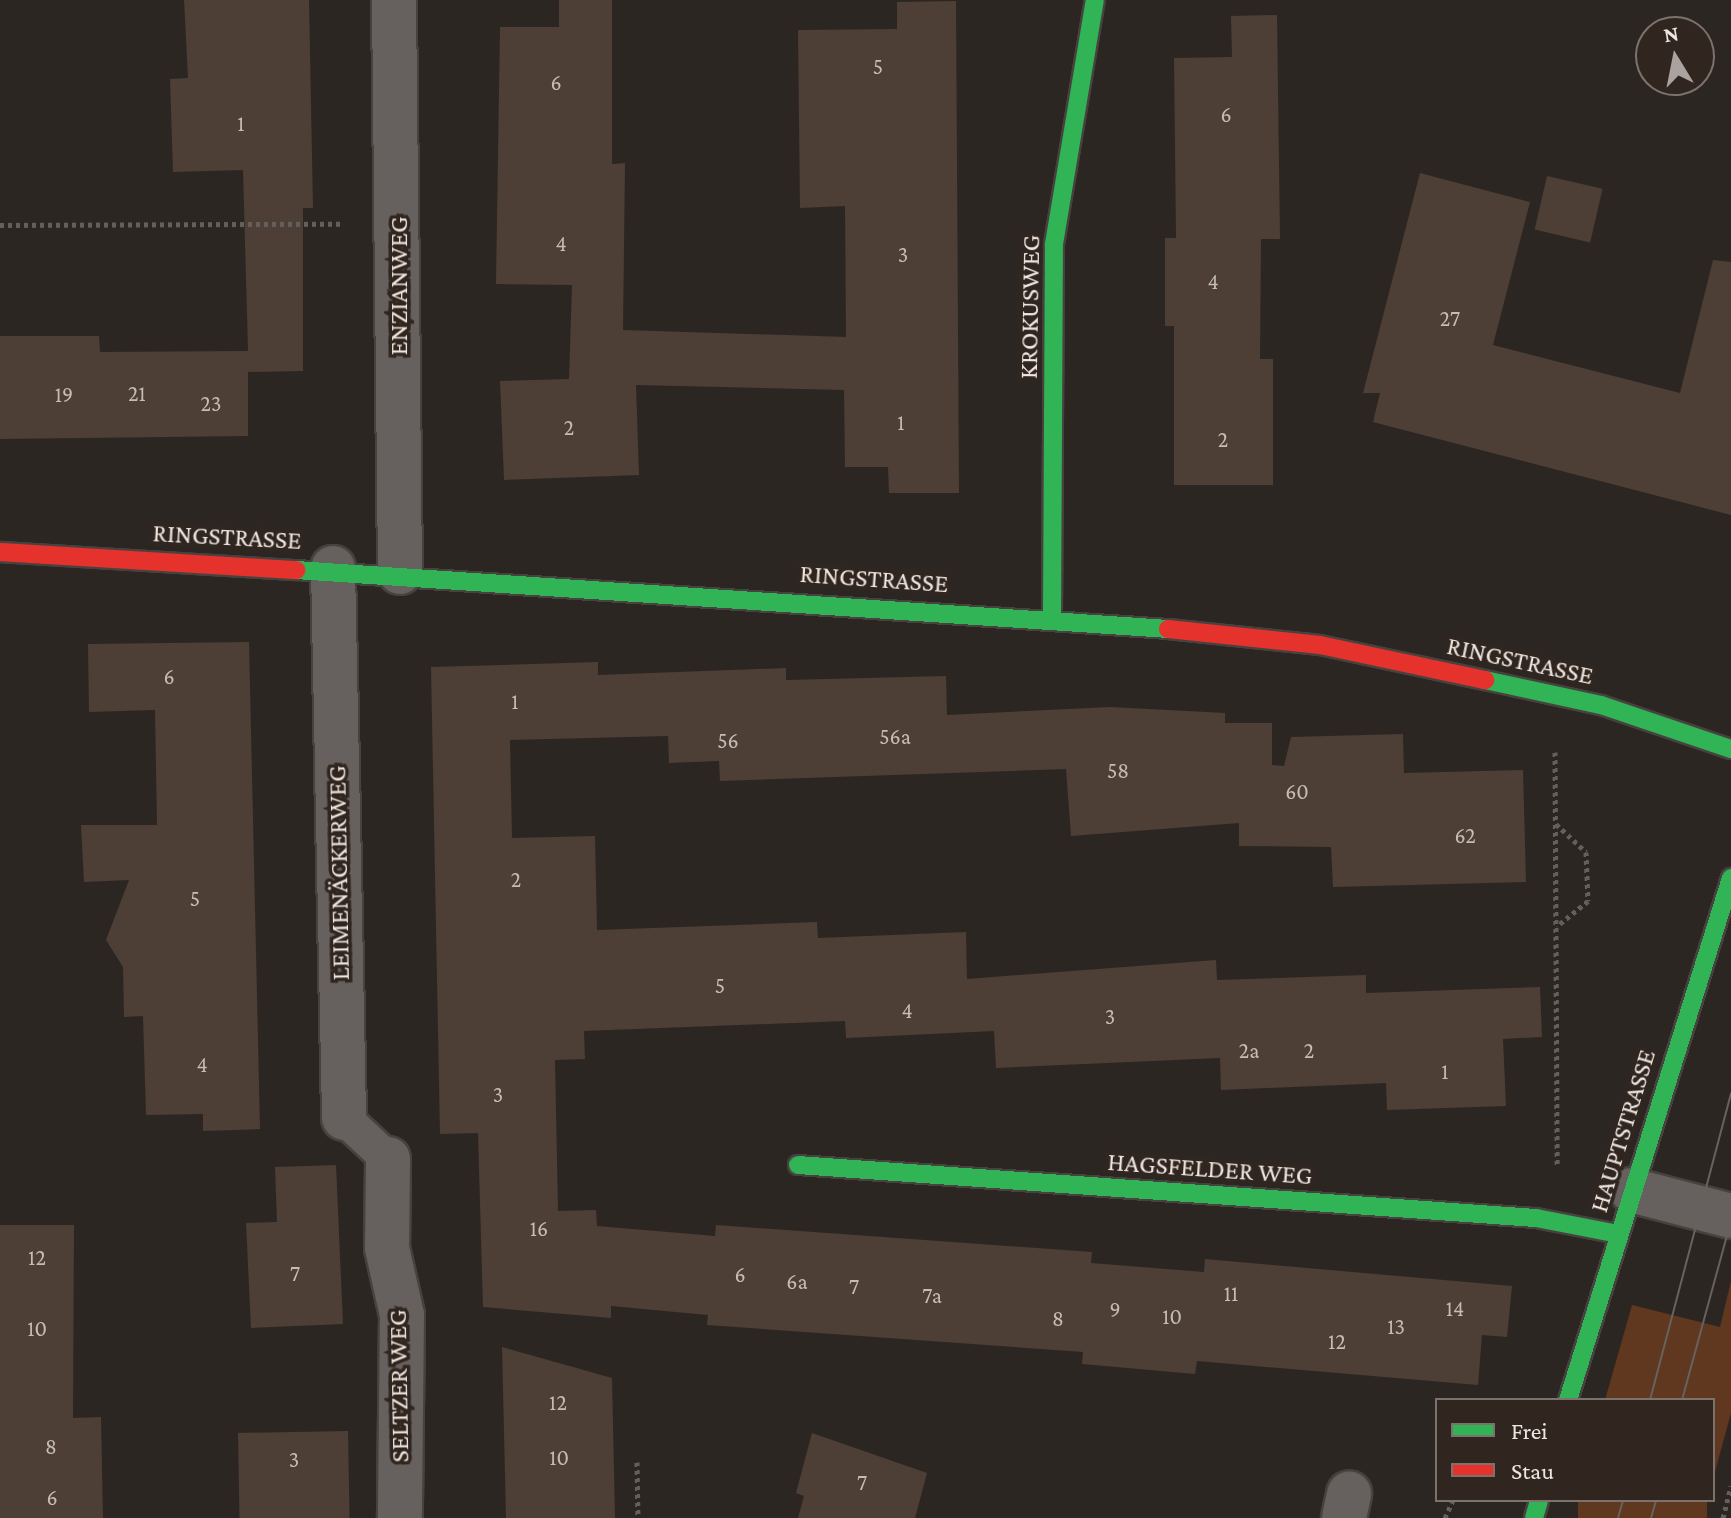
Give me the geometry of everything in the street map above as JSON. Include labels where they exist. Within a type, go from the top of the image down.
[{"type":"street","name":"ENZIANWEG","points":[[394,0],[399,224],[400,572]]},
{"type":"street","name":"KROKUSWEG","points":[[1052,617],[1054,244],[1095,0]]},
{"type":"street","name":"RINGSTRASSE","points":[[0,552],[400,572],[1052,617],[1320,645],[1555,695],[1731,749]]},
{"type":"street","name":"LEIMENÄCKERWEG","points":[[333,568],[344,1118]]},
{"type":"street","name":"HAUPTSTRASSE","points":[[1569,1398],[1731,878]]},
{"type":"street","name":"SELTZER WEG","points":[[388,1159],[387,1248],[402,1315],[400,1518]]},
{"type":"street","name":"HAGSFELDER WEG","points":[[798,1165],[1536,1218],[1618,1234]]},
{"type":"street","points":[[1628,1200],[1731,1216]]},
{"type":"lane","name":"LEIMENÄCKERWEG","points":[[344,1118],[388,1159]]},
{"type":"path","points":[[0,225],[399,224]]},
{"type":"path","points":[[1555,695],[1557,1185],[1628,1200]]},
{"type":"path","points":[[1555,823],[1586,852],[1588,901],[1556,927]]},
{"type":"path","points":[[637,1462],[638,1518]]},
{"type":"path","points":[[1723,1518],[1731,1486]]},
{"type":"shaded area","points":[[1731,1281],[1731,1413],[1715,1472],[1715,1398],[1606,1398],[1632,1305],[1720,1327]]},
{"type":"shaded area","points":[[1578,1502],[1707,1502],[1707,1518],[1578,1518]]},
{"type":"building","points":[[184,0],[309,0],[313,208],[303,208],[303,371],[248,372],[248,436],[0,439],[0,336],[99,336],[100,352],[248,351],[243,170],[173,172],[170,79],[188,78]]},
{"type":"building","points":[[559,0],[612,0],[612,164],[625,163],[623,330],[846,337],[845,206],[800,208],[798,30],[897,29],[897,2],[956,1],[959,493],[889,493],[888,467],[845,467],[844,390],[636,385],[639,475],[504,480],[500,381],[569,379],[572,285],[496,284],[500,27],[559,27]]},
{"type":"building","points":[[1277,15],[1280,239],[1261,239],[1260,359],[1273,359],[1273,485],[1174,485],[1174,326],[1165,326],[1165,238],[1176,238],[1174,58],[1232,57],[1231,16]]},
{"type":"building","points":[[1420,173],[1530,202],[1493,345],[1680,393],[1713,260],[1731,262],[1731,515],[1373,422],[1380,393],[1363,393]]},
{"type":"building","points":[[1547,176],[1603,189],[1590,242],[1535,230]]},
{"type":"building","points":[[249,642],[260,1129],[203,1131],[203,1114],[146,1115],[143,1016],[124,1017],[123,967],[106,940],[129,880],[84,882],[81,825],[157,825],[155,710],[89,712],[88,644]]},
{"type":"building","points":[[598,662],[598,675],[786,668],[786,680],[946,676],[947,715],[1110,707],[1225,713],[1225,723],[1272,723],[1272,765],[1284,766],[1291,737],[1403,734],[1404,773],[1523,770],[1526,882],[1333,887],[1331,847],[1239,846],[1239,823],[1071,836],[1066,769],[720,781],[719,761],[669,763],[668,736],[510,740],[512,838],[595,836],[597,930],[817,922],[818,938],[966,932],[967,979],[1216,960],[1217,980],[1366,975],[1366,993],[1540,987],[1542,1037],[1503,1039],[1506,1106],[1387,1110],[1386,1083],[1221,1090],[1220,1058],[996,1068],[994,1031],[846,1038],[845,1021],[584,1031],[585,1059],[555,1060],[558,1211],[596,1210],[597,1226],[715,1236],[716,1225],[1092,1252],[1091,1263],[1204,1272],[1205,1259],[1512,1286],[1507,1337],[1482,1335],[1478,1385],[1197,1361],[1195,1374],[1082,1364],[1083,1352],[707,1325],[708,1315],[611,1306],[611,1318],[483,1307],[478,1133],[440,1134],[431,667]]},
{"type":"building","points":[[336,1165],[343,1324],[251,1328],[246,1223],[277,1222],[275,1167]]},
{"type":"building","points":[[0,1225],[74,1225],[73,1418],[101,1417],[103,1518],[0,1518]]},
{"type":"building","points":[[502,1347],[612,1378],[615,1518],[506,1518]]},
{"type":"building","points":[[348,1431],[350,1518],[240,1518],[238,1433]]},
{"type":"building","points":[[812,1433],[927,1473],[915,1518],[798,1518],[804,1496],[796,1493]]},
{"type":"tram line","points":[[1651,1398],[1731,1094]]},
{"type":"tram line","points":[[1683,1398],[1731,1221]]},
{"type":"tram line","points":[[1618,1518],[1622,1502]]},
{"type":"tram line","points":[[1651,1518],[1655,1502]]},
{"type":"traffic: fast","points":[[1052,617],[1054,244],[1095,0]]},
{"type":"traffic: fast","points":[[296,570],[1168,629]]},
{"type":"traffic: fast","points":[[1485,680],[1601,705],[1731,749]]},
{"type":"traffic: fast","points":[[1569,1398],[1731,878]]},
{"type":"traffic: fast","points":[[798,1165],[1536,1218],[1618,1234]]},
{"type":"traffic: fast","points":[[1534,1518],[1538,1502]]},
{"type":"traffic: jam","points":[[0,552],[296,570]]},
{"type":"traffic: jam","points":[[1168,629],[1320,645],[1485,680]]}]
